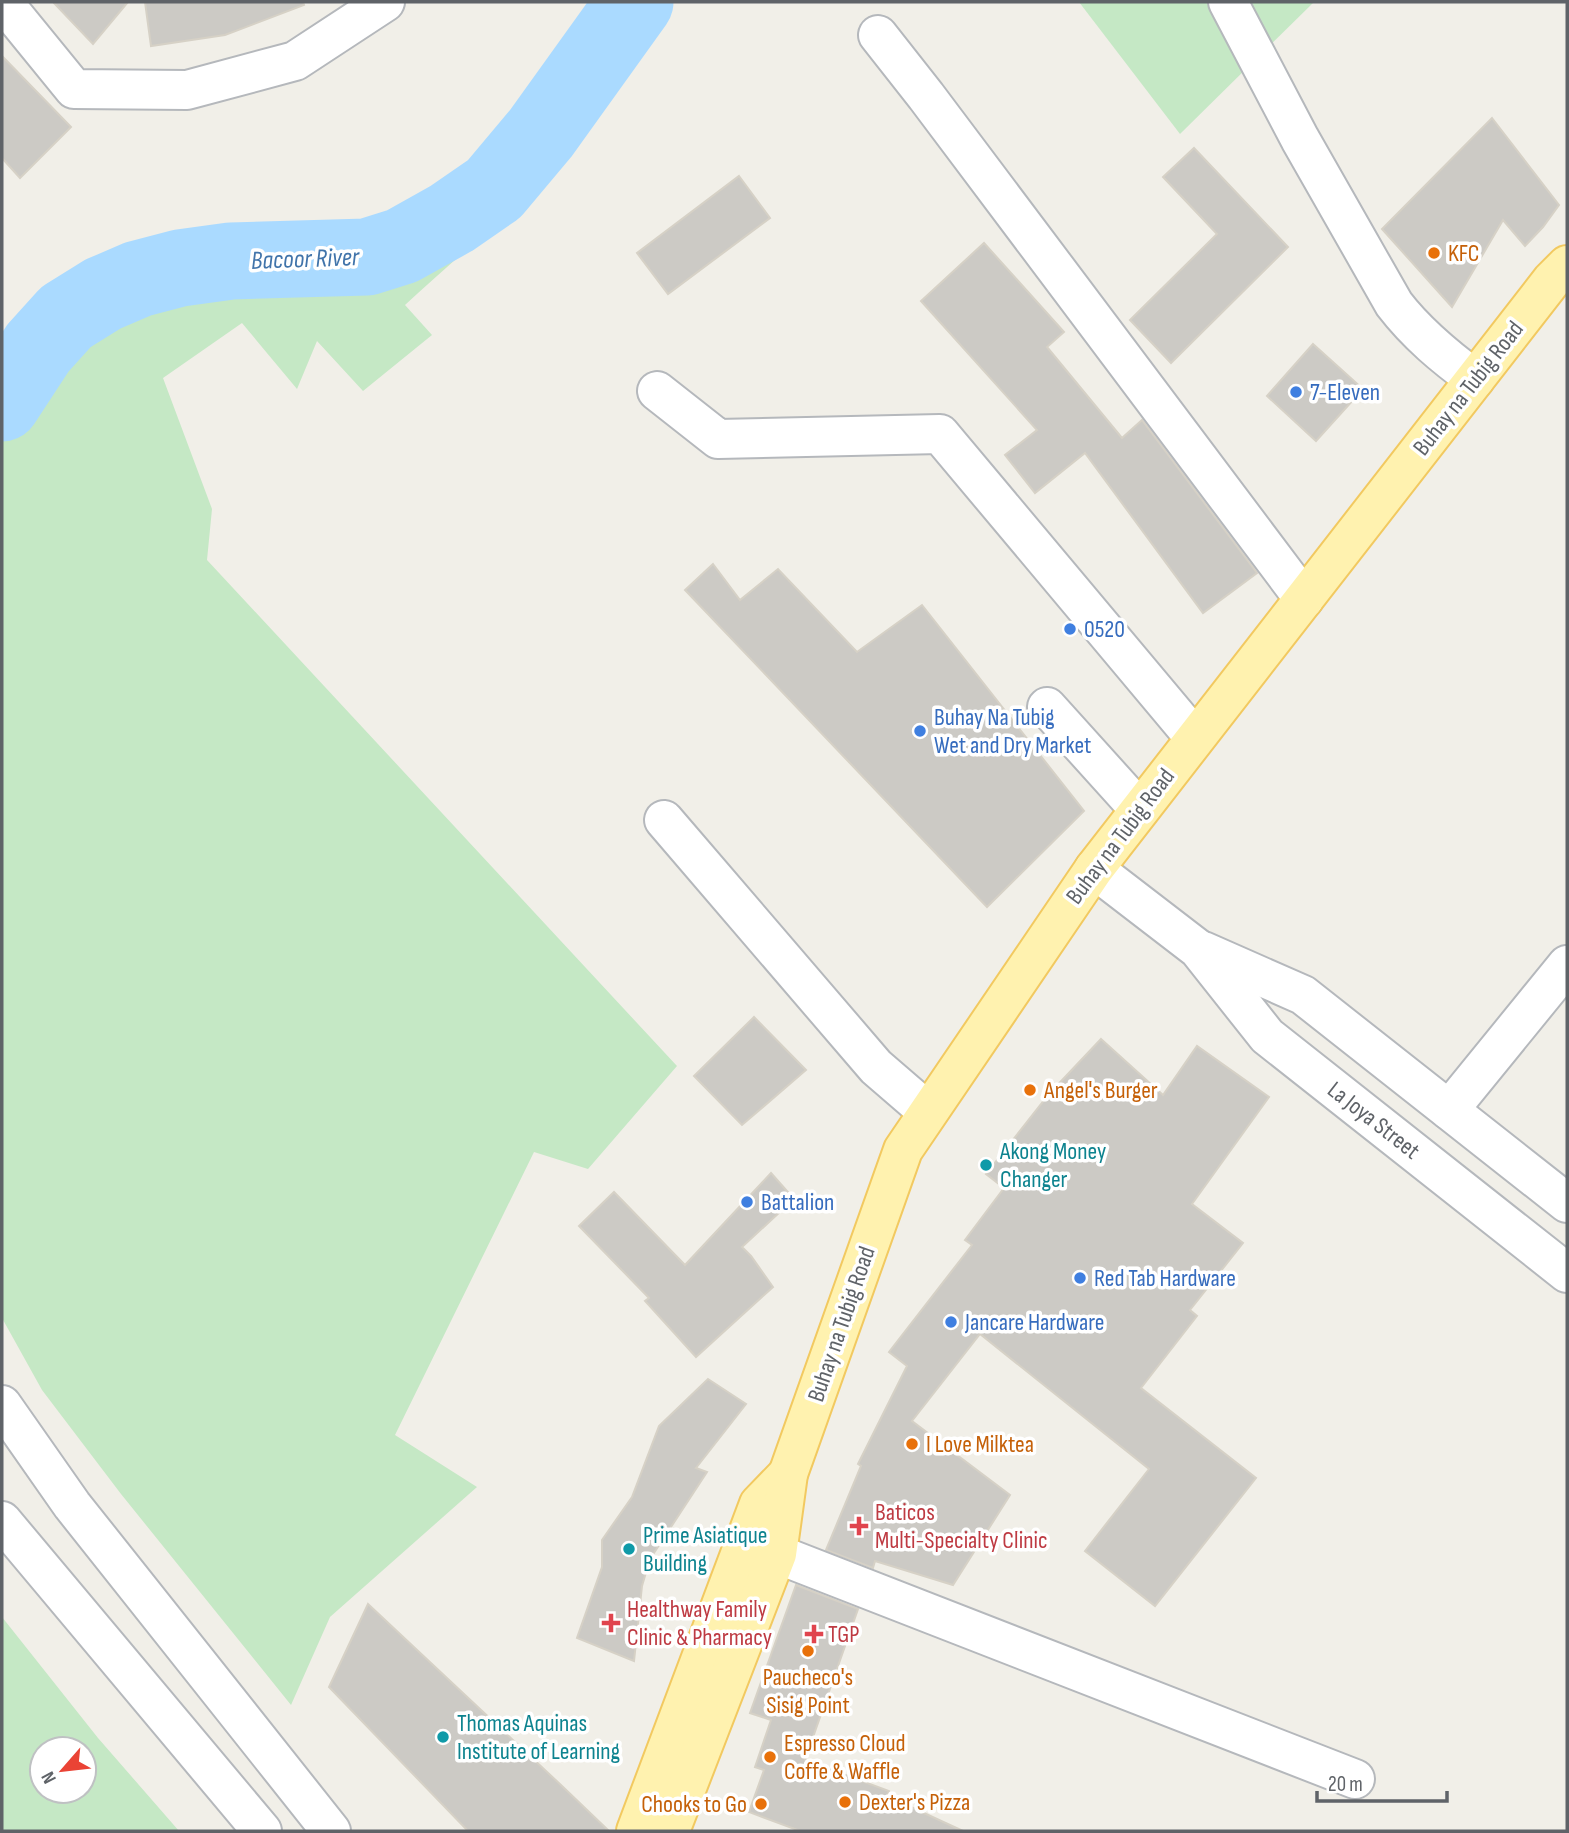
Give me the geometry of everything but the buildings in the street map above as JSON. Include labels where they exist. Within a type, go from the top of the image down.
[{"type":"main road","name":"Buhay na Tubig Road","points":[[670,1831],[777,1554],[788,1474],[903,1150],[1094,869],[1139,809],[1552,279],[1567,265]]},
{"type":"main road","name":"Buhay na Tubig Road","points":[[636,1831],[759,1504],[788,1474]]},
{"type":"street","points":[[4,2],[74,89],[187,90],[295,61],[385,2]]},
{"type":"street","points":[[1228,2],[1294,128],[1394,304],[1411,326],[1442,355],[1475,379]]},
{"type":"street","points":[[878,35],[1304,599]]},
{"type":"street","points":[[657,391],[718,439],[940,434],[1194,737]]},
{"type":"street","points":[[1046,706],[1139,809]]},
{"type":"street","points":[[664,820],[876,1067],[927,1111]]},
{"type":"street","name":"La Joya Street","points":[[1094,869],[1198,949],[1303,995],[1567,1203]]},
{"type":"street","name":"La Joya Street","points":[[1198,949],[1267,1036],[1567,1273]]},
{"type":"street","points":[[1449,1110],[1567,965]]},
{"type":"street","points":[[2,1405],[72,1504],[331,1831]]},
{"type":"street","points":[[2,1521],[262,1831]]},
{"type":"street","points":[[777,1554],[1355,1779]]},
{"type":"green space","points":[[601,2],[649,2],[586,108],[531,183],[486,232],[405,305],[432,335],[363,391],[317,341],[297,389],[242,323],[163,378],[212,509],[207,560],[677,1066],[588,1169],[534,1152],[395,1435],[477,1487],[330,1617],[291,1705],[121,1494],[42,1390],[2,1318],[2,365],[44,307],[95,274],[126,259],[162,249],[212,242],[378,228],[484,173],[531,112]]},
{"type":"green space","points":[[1079,2],[1314,2],[1180,134]]},
{"type":"green space","points":[[2,1617],[96,1735],[28,1735],[28,1805],[98,1805],[98,1738],[179,1831],[2,1831]]},
{"type":"waterway","name":"Bacoor River","points":[[2,403],[38,348],[66,317],[103,294],[138,279],[180,268],[231,261],[367,257],[402,246],[452,218],[494,189],[541,133],[635,2]]},
{"type":"place","name":"KFC","points":[[1434,253]]},
{"type":"place","name":"7-Eleven","points":[[1296,392]]},
{"type":"place","name":"0520","points":[[1070,629]]},
{"type":"place","name":"Buhay Na Tubig Wet and Dry Market","points":[[920,731]]},
{"type":"place","name":"Angel's Burger","points":[[1030,1090]]},
{"type":"place","name":"Akong Money Changer","points":[[986,1165]]},
{"type":"place","name":"Battalion","points":[[747,1202]]},
{"type":"place","name":"Red Tab Hardware","points":[[1080,1278]]},
{"type":"place","name":"Jancare Hardware","points":[[951,1322]]},
{"type":"place","name":"I Love Milktea","points":[[912,1444]]},
{"type":"place","name":"Baticos Multi-Specialty Clinic","points":[[859,1526]]},
{"type":"place","name":"Prime Asiatique Building","points":[[629,1549]]},
{"type":"place","name":"Healthway Family Clinic & Pharmacy","points":[[611,1623]]},
{"type":"place","name":"TGP","points":[[814,1634]]},
{"type":"place","name":"Paucheco's Sisig Point","points":[[808,1651]]},
{"type":"place","name":"Thomas Aquinas Institute of Learning","points":[[443,1737]]},
{"type":"place","name":"Espresso Cloud Coffe & Waffle","points":[[770,1757]]},
{"type":"place","name":"Dexter's Pizza","points":[[845,1802]]},
{"type":"place","name":"Chooks to Go","points":[[761,1804]]}]
